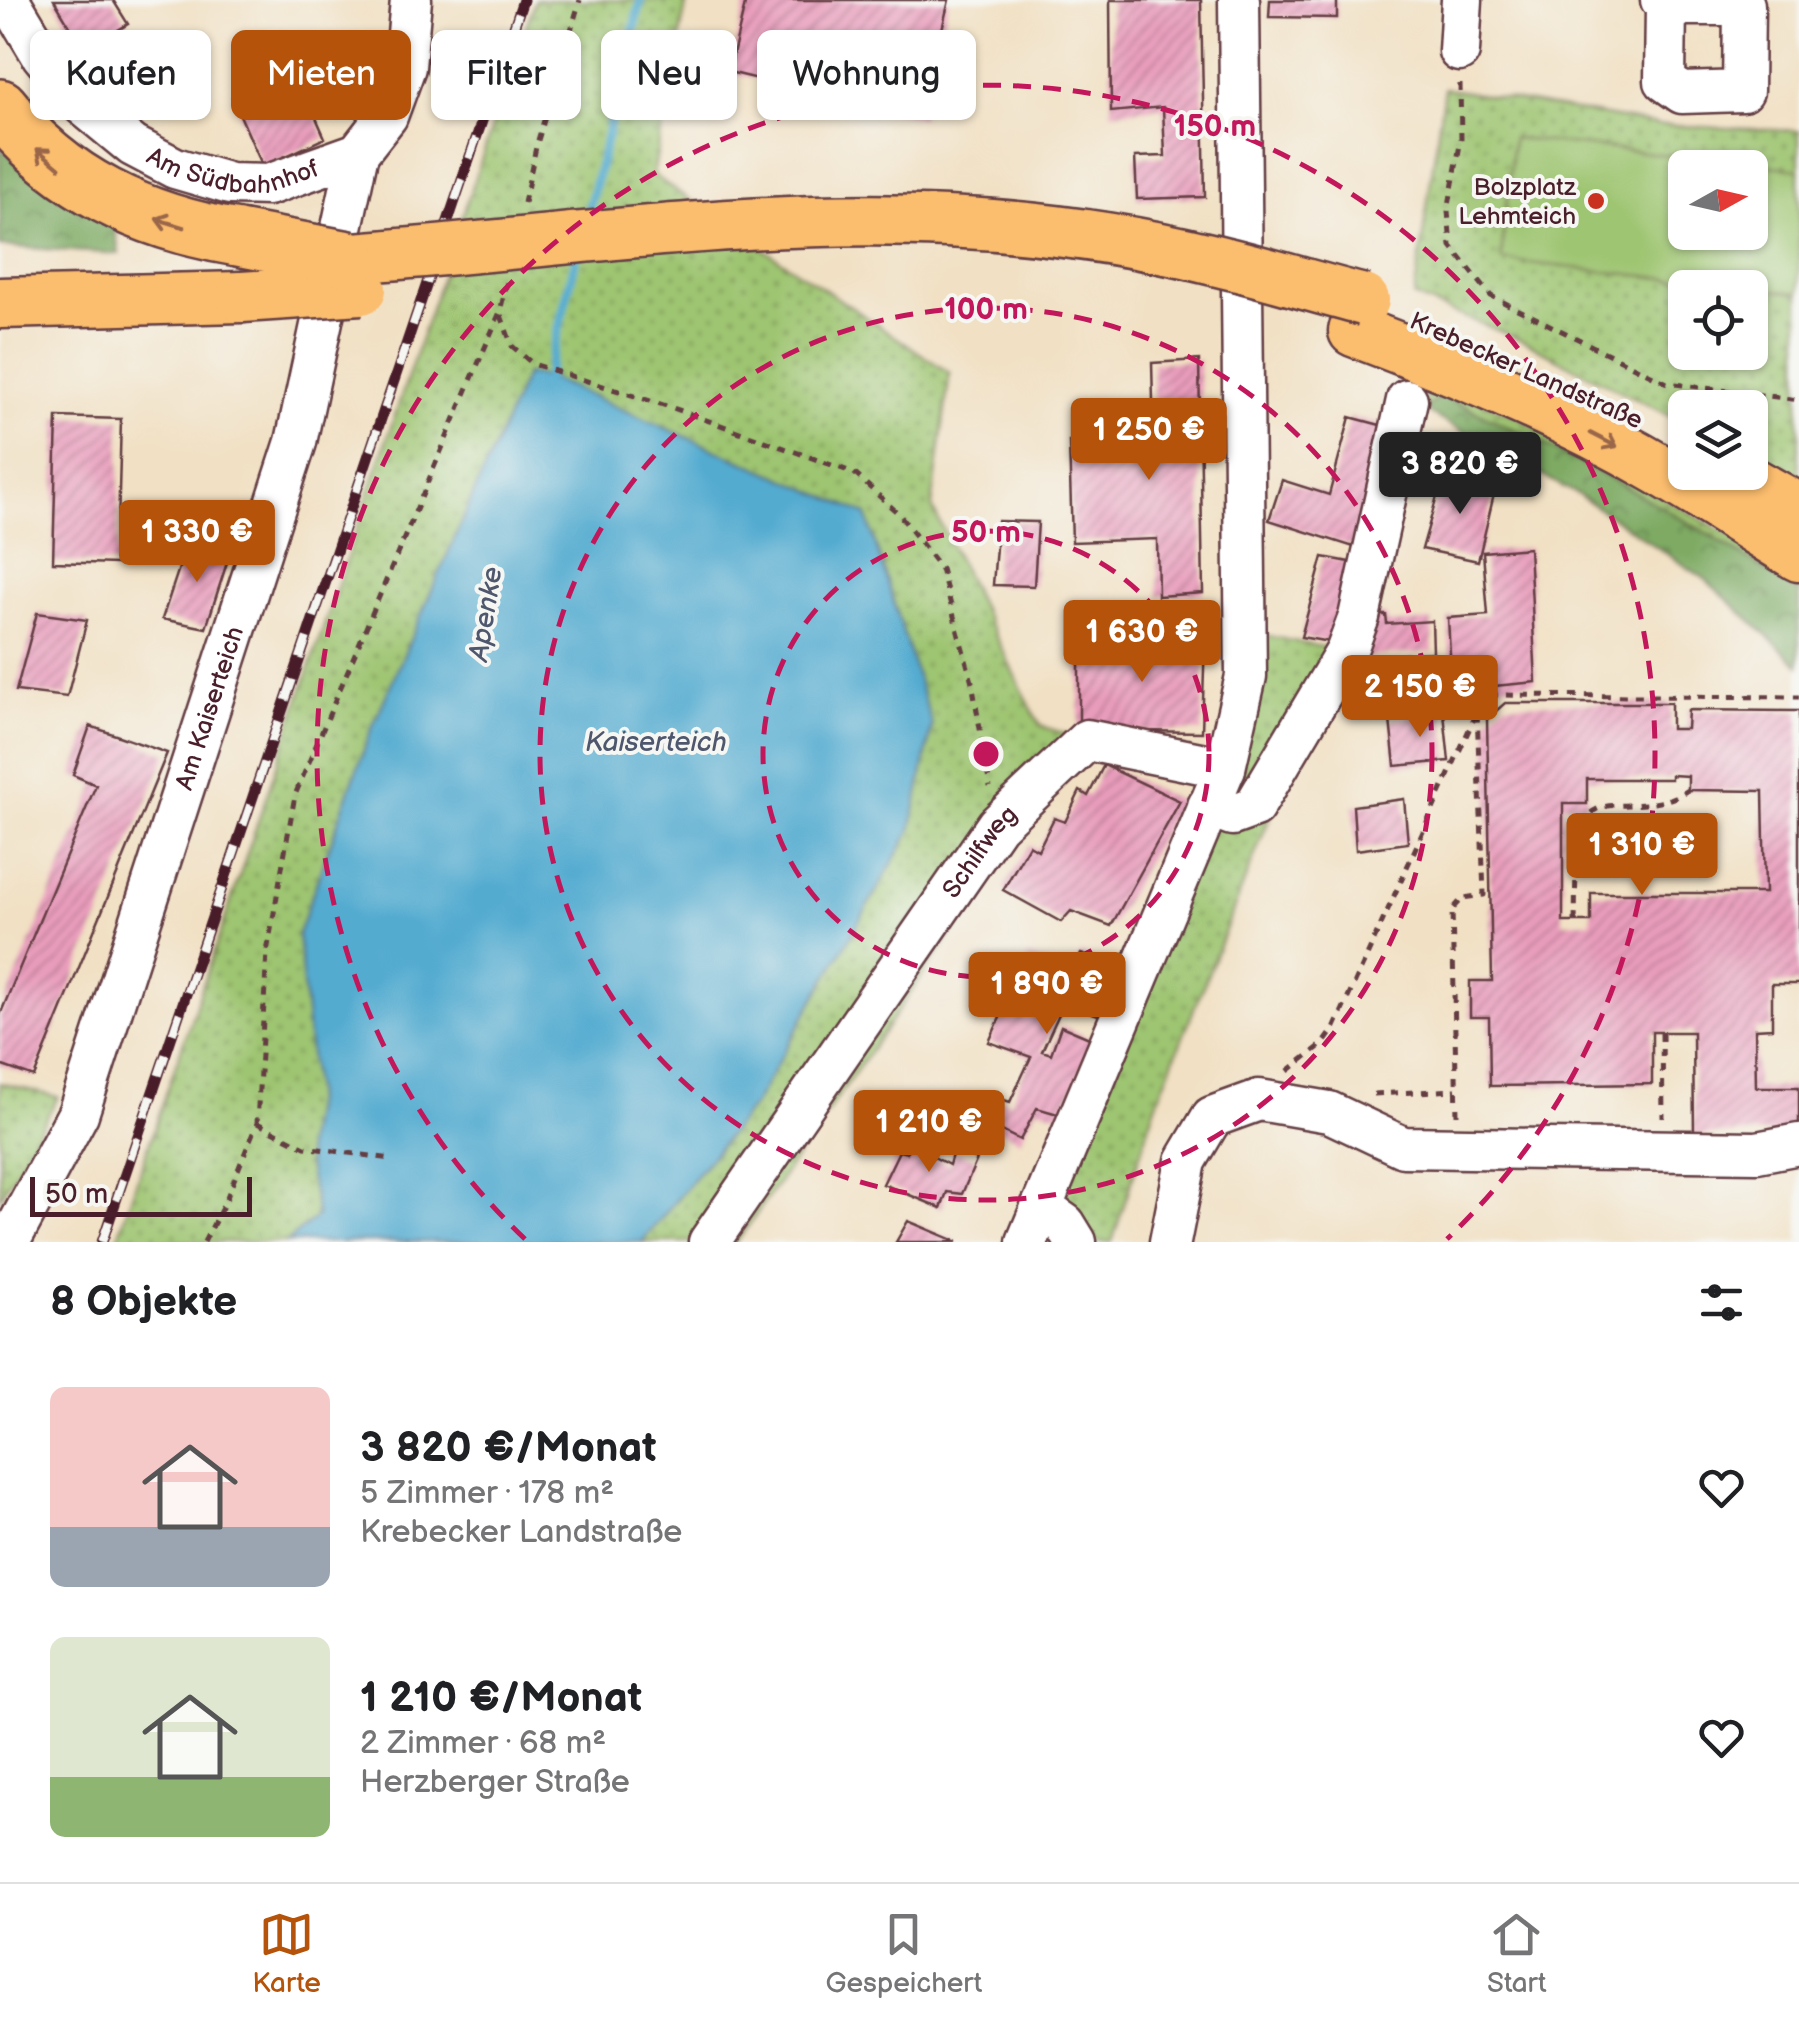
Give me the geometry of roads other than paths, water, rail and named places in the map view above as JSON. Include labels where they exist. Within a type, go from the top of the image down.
[{"type":"highway","points":[[0,107],[33,146],[67,174],[105,198],[178,226],[240,267],[350,259]]},
{"type":"main road","points":[[350,259],[753,224],[948,222],[1177,252],[1359,316]]},
{"type":"main road","points":[[0,271],[937,253],[1029,260],[1140,276],[1359,316]]},
{"type":"main road","points":[[0,303],[240,267]]},
{"type":"main road","name":"Krebecker Landstraße","points":[[1359,316],[1566,384],[1668,437]]},
{"type":"main road","name":"Krebecker Landstraße","points":[[1359,316],[1654,466],[1799,556]]},
{"type":"main road","points":[[1766,490],[1799,509]]},
{"type":"street","name":"Am Südbahnhof","points":[[9,0],[42,55],[83,105],[133,146],[175,168],[230,184],[268,185],[358,153],[386,116],[405,67],[411,0]]},
{"type":"street","points":[[1076,1242],[1065,1224],[1034,1224],[1224,768],[1246,676],[1240,0]]},
{"type":"street","points":[[1459,52],[1462,0]]},
{"type":"street","name":"Am Kaiserteich","points":[[9,1242],[78,1114],[296,442],[358,153]]},
{"type":"street","points":[[1208,806],[1232,815],[1254,807],[1346,652],[1359,617],[1406,400]]},
{"type":"street","name":"Schilfweg","points":[[708,1242],[996,825],[1087,740],[1224,768]]},
{"type":"street","points":[[1170,1242],[1186,1161],[1212,1117],[1259,1100],[1329,1112],[1403,1147],[1757,1152],[1799,1144]]},
{"type":"water","name":"Kaiserteich","points":[[526,374],[547,377],[866,514],[932,725],[911,831],[754,1104],[642,1242],[287,1242],[317,1216],[305,1147],[314,1094],[298,934],[371,730]]},
{"type":"waterway","name":"Apenke","points":[[586,220],[641,0]]},
{"type":"waterway","name":"Apenke","points":[[545,385],[577,254]]},
{"type":"railway","points":[[102,1242],[523,0]]},
{"type":"place","name":"Bolzplatz Lehmteich","points":[[1596,201]]}]
